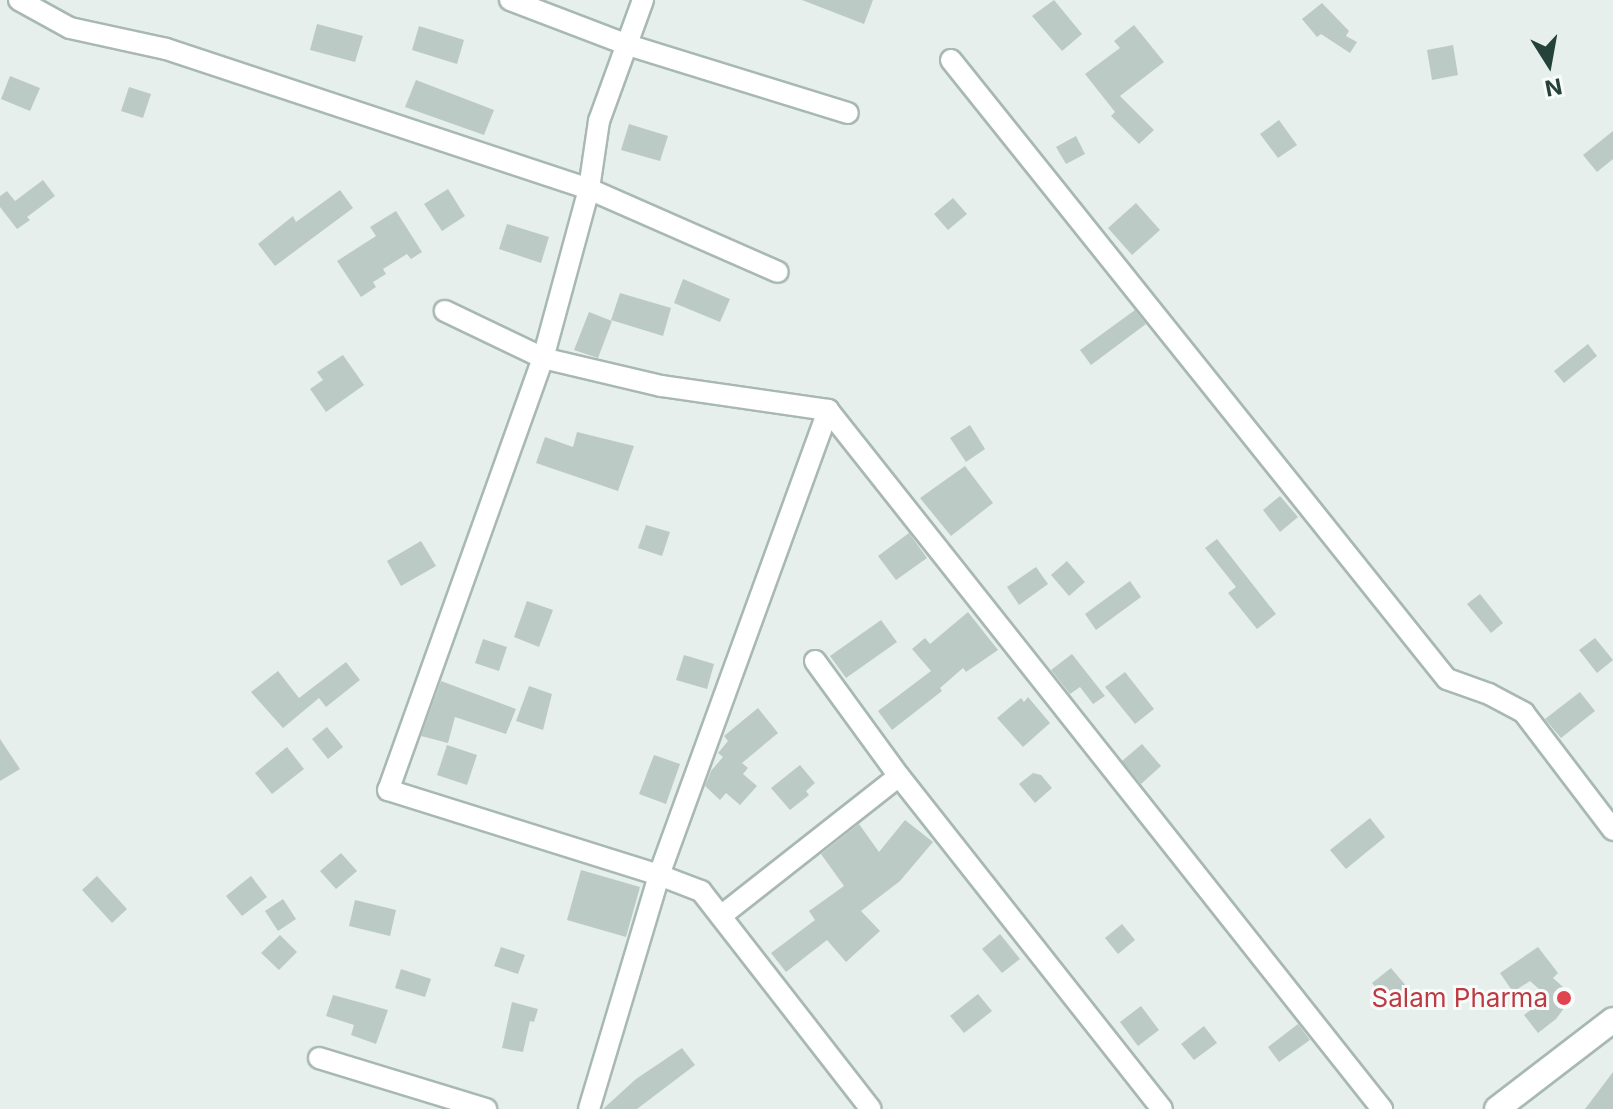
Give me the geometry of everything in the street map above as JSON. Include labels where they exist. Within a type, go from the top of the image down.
[{"type":"street","points":[[19,0],[70,28],[166,49],[589,189],[778,272]]},
{"type":"street","points":[[510,0],[628,45],[848,113]]},
{"type":"street","points":[[643,0],[599,121],[589,189],[543,358],[388,790],[701,891],[871,1109]]},
{"type":"street","points":[[951,60],[1447,679],[1489,694],[1524,713],[1613,830]]},
{"type":"street","points":[[445,311],[543,358],[661,386],[828,410],[1382,1109]]},
{"type":"street","points":[[589,1109],[659,875],[828,410]]},
{"type":"street","points":[[815,661],[899,776],[1162,1109]]},
{"type":"street","points":[[721,916],[899,776]]},
{"type":"street","points":[[1497,1109],[1613,1020]]},
{"type":"street","points":[[319,1058],[486,1109]]},
{"type":"building","points":[[802,0],[873,0],[864,24]]},
{"type":"building","points":[[1054,0],[1082,34],[1062,51],[1032,16]]},
{"type":"building","points":[[1322,3],[1349,31],[1346,36],[1357,42],[1350,53],[1321,34],[1317,37],[1302,19]]},
{"type":"building","points":[[317,24],[363,36],[355,62],[310,50]]},
{"type":"building","points":[[1134,25],[1164,62],[1120,96],[1154,130],[1139,144],[1111,116],[1115,112],[1085,74],[1120,48],[1114,41]]},
{"type":"building","points":[[419,26],[464,40],[457,64],[412,50]]},
{"type":"building","points":[[1453,45],[1458,75],[1432,80],[1427,50]]},
{"type":"building","points":[[10,76],[40,88],[30,111],[1,99]]},
{"type":"building","points":[[416,80],[494,110],[484,135],[405,107]]},
{"type":"building","points":[[129,87],[151,94],[143,118],[121,111]]},
{"type":"building","points":[[1279,120],[1297,145],[1278,158],[1260,134]]},
{"type":"building","points":[[629,124],[668,136],[660,161],[621,150]]},
{"type":"building","points":[[1613,131],[1613,159],[1597,172],[1583,155]]},
{"type":"building","points":[[1076,136],[1085,154],[1066,164],[1056,147]]},
{"type":"building","points":[[43,180],[55,196],[27,217],[30,220],[17,229],[0,207],[0,196],[7,191],[15,201]]},
{"type":"building","points":[[448,189],[465,216],[442,231],[424,204]]},
{"type":"building","points":[[340,190],[353,208],[275,266],[258,244],[293,216],[296,222]]},
{"type":"building","points":[[953,198],[967,214],[948,230],[934,214]]},
{"type":"building","points":[[1136,203],[1160,230],[1132,255],[1108,228]]},
{"type":"building","points":[[396,211],[422,252],[411,259],[407,254],[383,269],[386,274],[373,282],[376,287],[361,297],[337,261],[376,236],[370,227]]},
{"type":"building","points":[[507,224],[549,237],[541,263],[499,249]]},
{"type":"building","points":[[683,279],[730,299],[720,322],[674,303]]},
{"type":"building","points":[[620,293],[671,308],[663,336],[611,320]]},
{"type":"building","points":[[1135,310],[1146,324],[1091,365],[1080,350]]},
{"type":"building","points":[[589,312],[612,321],[598,358],[574,350]]},
{"type":"building","points":[[1588,344],[1597,356],[1564,383],[1554,371]]},
{"type":"building","points":[[343,355],[364,385],[326,412],[310,389],[323,380],[317,372]]},
{"type":"building","points":[[970,425],[985,449],[966,462],[950,438]]},
{"type":"building","points":[[577,432],[634,446],[618,491],[536,463],[545,437],[573,447]]},
{"type":"building","points":[[965,466],[993,503],[951,536],[920,498]]},
{"type":"building","points":[[1280,496],[1298,517],[1280,532],[1263,510]]},
{"type":"building","points":[[646,525],[670,532],[662,556],[638,548]]},
{"type":"building","points":[[909,533],[927,558],[896,580],[878,556]]},
{"type":"building","points":[[1217,539],[1276,614],[1257,629],[1228,593],[1236,587],[1205,548]]},
{"type":"building","points":[[421,541],[436,566],[401,586],[387,561]]},
{"type":"building","points":[[1067,561],[1085,582],[1069,596],[1051,575]]},
{"type":"building","points":[[1036,567],[1048,584],[1019,605],[1007,587]]},
{"type":"building","points":[[1130,581],[1141,597],[1096,630],[1085,614]]},
{"type":"building","points":[[1480,594],[1503,623],[1491,633],[1467,604]]},
{"type":"building","points":[[527,601],[553,610],[539,647],[514,637]]},
{"type":"building","points":[[968,612],[998,650],[966,672],[963,668],[940,688],[942,691],[892,730],[878,711],[931,671],[912,649],[925,638],[930,644]]},
{"type":"building","points":[[881,620],[897,642],[846,678],[830,656]]},
{"type":"building","points":[[1595,638],[1613,660],[1597,673],[1579,650]]},
{"type":"building","points":[[483,639],[507,647],[499,671],[475,663]]},
{"type":"building","points":[[1072,654],[1105,696],[1093,704],[1080,687],[1070,694],[1051,670]]},
{"type":"building","points":[[684,655],[714,664],[707,689],[676,680]]},
{"type":"building","points":[[346,662],[360,680],[326,707],[319,698],[283,728],[251,692],[278,671],[299,698]]},
{"type":"building","points":[[1125,672],[1154,709],[1135,724],[1105,687]]},
{"type":"building","points":[[441,681],[516,709],[506,734],[455,717],[448,743],[421,736]]},
{"type":"building","points":[[529,686],[552,694],[543,730],[516,721]]},
{"type":"building","points":[[1580,692],[1595,711],[1561,738],[1545,719]]},
{"type":"building","points":[[1028,697],[1050,723],[1023,747],[997,718],[1021,698],[1024,702]]},
{"type":"building","points":[[758,708],[778,733],[742,763],[748,768],[743,774],[757,786],[740,805],[726,793],[720,800],[705,786],[711,771],[723,757],[718,753],[728,741],[724,736]]},
{"type":"building","points":[[327,727],[343,747],[328,759],[312,739]]},
{"type":"building","points":[[0,739],[20,769],[0,781]]},
{"type":"building","points":[[1142,744],[1161,766],[1141,784],[1122,761]]},
{"type":"building","points":[[447,745],[477,755],[467,785],[437,775]]},
{"type":"building","points":[[287,747],[304,769],[272,794],[255,773]]},
{"type":"building","points":[[654,755],[680,764],[666,804],[639,794]]},
{"type":"building","points":[[800,765],[815,783],[806,791],[809,795],[790,810],[771,788]]},
{"type":"building","points":[[1033,773],[1041,775],[1052,788],[1035,803],[1019,784]]},
{"type":"building","points":[[1370,818],[1385,837],[1346,869],[1330,850]]},
{"type":"building","points":[[905,820],[933,842],[900,881],[861,911],[880,931],[846,962],[827,940],[786,972],[771,953],[815,920],[809,911],[844,886],[821,854],[859,824],[879,852]]},
{"type":"building","points":[[341,853],[357,871],[336,889],[320,871]]},
{"type":"building","points":[[581,870],[640,887],[626,937],[567,920]]},
{"type":"building","points":[[97,876],[127,909],[112,923],[82,890]]},
{"type":"building","points":[[251,876],[267,897],[242,916],[226,896]]},
{"type":"building","points":[[283,899],[296,919],[278,931],[265,911]]},
{"type":"building","points":[[355,900],[396,910],[390,936],[349,926]]},
{"type":"building","points":[[1122,924],[1135,940],[1118,954],[1105,938]]},
{"type":"building","points":[[1000,934],[1020,959],[1002,973],[982,949]]},
{"type":"building","points":[[280,935],[297,952],[279,970],[261,953]]},
{"type":"building","points":[[501,947],[525,955],[518,974],[494,966]]},
{"type":"building","points":[[1538,947],[1558,973],[1553,978],[1573,996],[1556,1019],[1538,1033],[1524,1015],[1548,997],[1530,981],[1513,992],[1500,973]]},
{"type":"building","points":[[1391,968],[1412,993],[1393,1008],[1372,983]]},
{"type":"building","points":[[401,969],[431,979],[425,997],[395,988]]},
{"type":"building","points":[[978,994],[992,1011],[964,1033],[950,1016]]},
{"type":"building","points":[[333,995],[388,1010],[376,1044],[351,1035],[354,1025],[326,1016]]},
{"type":"building","points":[[512,1002],[538,1009],[534,1022],[530,1021],[523,1052],[502,1048]]},
{"type":"building","points":[[1141,1006],[1159,1030],[1138,1046],[1120,1022]]},
{"type":"building","points":[[1298,1024],[1310,1040],[1279,1062],[1268,1047]]},
{"type":"building","points":[[1204,1026],[1217,1043],[1194,1060],[1181,1044]]},
{"type":"building","points":[[682,1048],[695,1065],[637,1109],[603,1109],[636,1079]]},
{"type":"building","points":[[1613,1072],[1613,1109],[1585,1109]]},
{"type":"place","name":"Salam Pharma","points":[[1564,998]]}]
